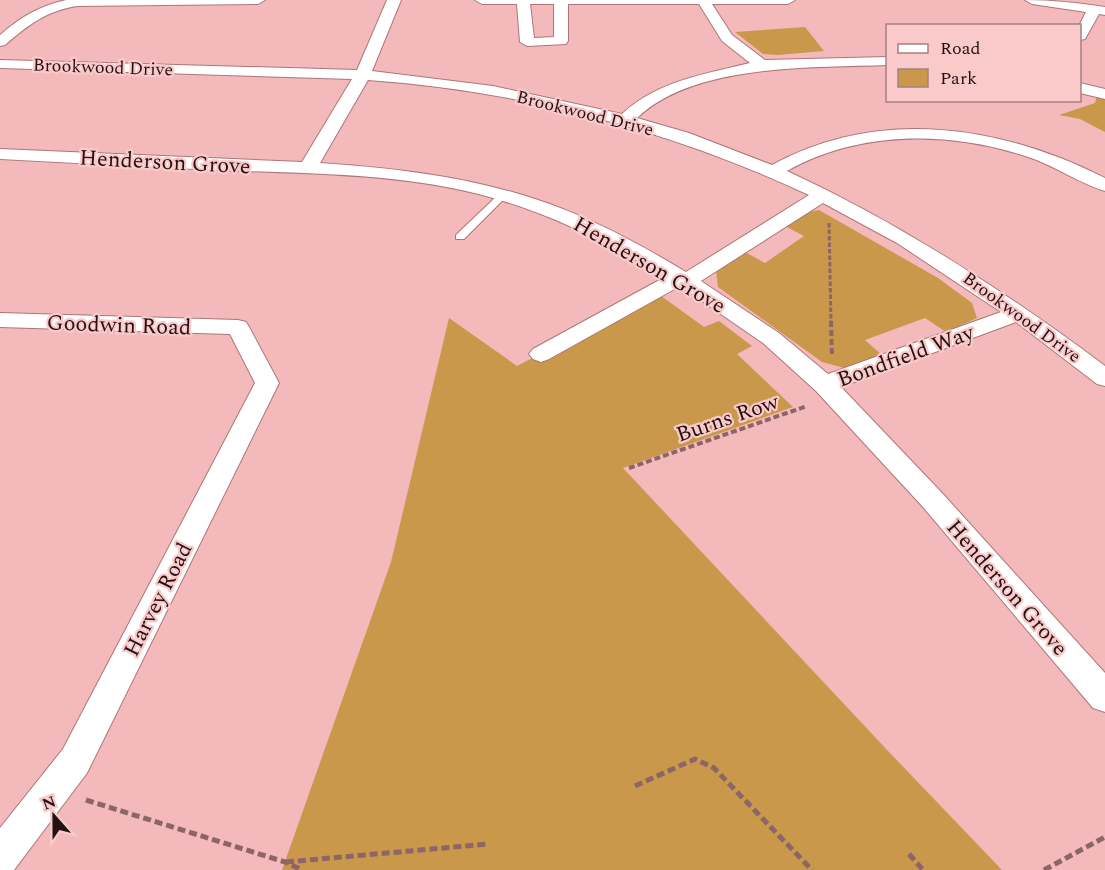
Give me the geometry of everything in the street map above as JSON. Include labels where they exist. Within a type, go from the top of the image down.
[{"type":"street","points":[[0,42],[34,14],[50,6],[77,2],[258,0]]},
{"type":"street","points":[[308,168],[362,76],[394,0]]},
{"type":"street","points":[[482,0],[788,0]]},
{"type":"street","points":[[703,0],[727,38],[762,65]]},
{"type":"street","points":[[1032,0],[1100,10],[1081,35]]},
{"type":"street","points":[[523,1],[527,42],[561,41],[561,1]]},
{"type":"street","points":[[625,120],[644,103],[666,92],[702,80],[762,65],[886,61]]},
{"type":"street","name":"Brookwood Drive","points":[[0,64],[362,76],[455,85],[545,100],[625,120],[685,138],[774,171],[922,249],[1019,313],[1094,357],[1105,378]]},
{"type":"street","points":[[1081,88],[1105,94]]},
{"type":"street","points":[[774,171],[826,146],[856,139],[931,135],[969,138],[1008,146],[1079,170],[1105,184]]},
{"type":"street","name":"Henderson Grove","points":[[0,154],[308,168],[420,178],[502,195],[561,214],[602,232],[683,279],[751,323],[831,388],[1105,697]]},
{"type":"street","points":[[1079,170],[1105,162]]},
{"type":"street","points":[[541,354],[683,279],[825,197]]},
{"type":"street","name":"Bondfield Way","points":[[831,388],[1019,313]]},
{"type":"street","name":"Goodwin Road","points":[[0,320],[238,327]]},
{"type":"street","name":"Harvey Road","points":[[0,858],[55,790],[75,761],[267,383],[238,327]]},
{"type":"lane","points":[[460,237],[502,195]]},
{"type":"path","points":[[825,197],[831,388]]},
{"type":"path","name":"Burns Row","points":[[629,468],[831,388]]},
{"type":"path","points":[[635,786],[695,759],[714,768],[812,870]]},
{"type":"path","points":[[55,790],[285,862],[302,870]]},
{"type":"path","points":[[1044,870],[1105,837]]},
{"type":"path","points":[[285,862],[488,843]]},
{"type":"path","points":[[909,854],[923,870]]},
{"type":"green space","points":[[805,27],[824,51],[763,54],[735,32]]},
{"type":"green space","points":[[1097,96],[1105,99],[1105,132],[1080,119],[1059,115],[1095,103]]},
{"type":"green space","points":[[819,210],[938,278],[972,303],[977,318],[946,332],[925,318],[865,340],[883,356],[848,369],[822,362],[718,287],[716,271],[745,252],[765,263],[804,236],[785,226],[808,212]]},
{"type":"green space","points":[[657,293],[704,327],[719,321],[752,346],[737,354],[793,407],[623,468],[1002,870],[282,870],[391,562],[449,318],[517,366]]}]
